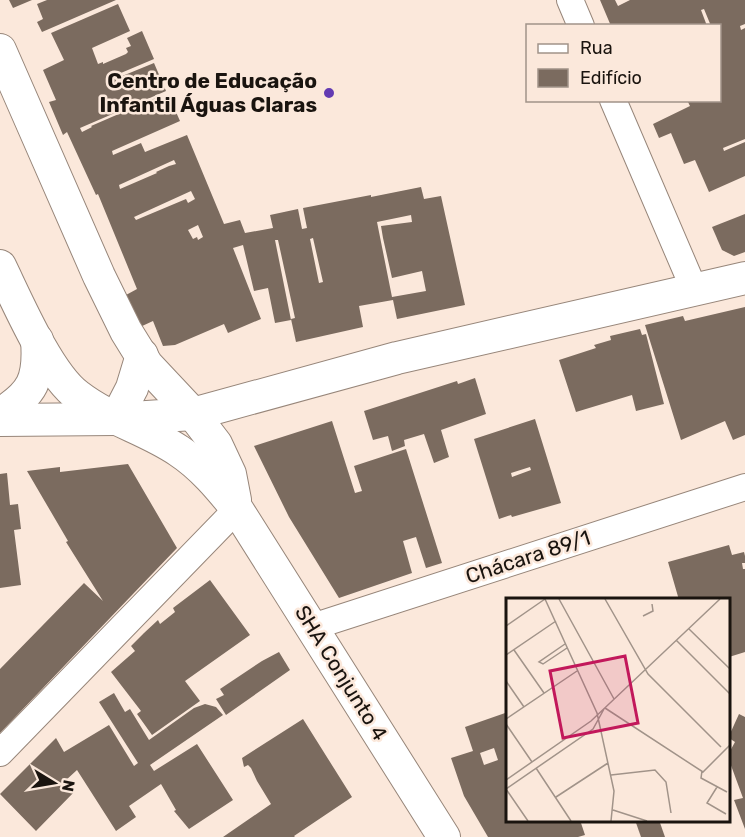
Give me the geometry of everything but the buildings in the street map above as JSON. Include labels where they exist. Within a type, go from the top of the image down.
[{"type":"street","points":[[570,0],[580,24]]},
{"type":"street","name":"SHA Conjunto 4","points":[[0,50],[99,276],[126,331],[154,372],[194,414],[216,444],[230,474],[237,509]]},
{"type":"street","points":[[614,102],[694,289]]},
{"type":"street","name":"SHA Conjunto 4","points":[[0,266],[37,340],[76,396],[167,444],[196,463],[237,509],[444,837]]},
{"type":"street","points":[[0,420],[116,419],[194,414],[397,358],[745,278]]},
{"type":"street","points":[[0,414],[15,405],[29,391],[38,373],[37,340]]},
{"type":"street","points":[[116,419],[132,388],[141,355]]},
{"type":"street","name":"Chácara 89/1","points":[[312,627],[745,487]]},
{"type":"street","points":[[0,753],[237,509]]},
{"type":"place","name":"Centro de Educação Infantil Águas Claras","points":[[329,93]]}]
